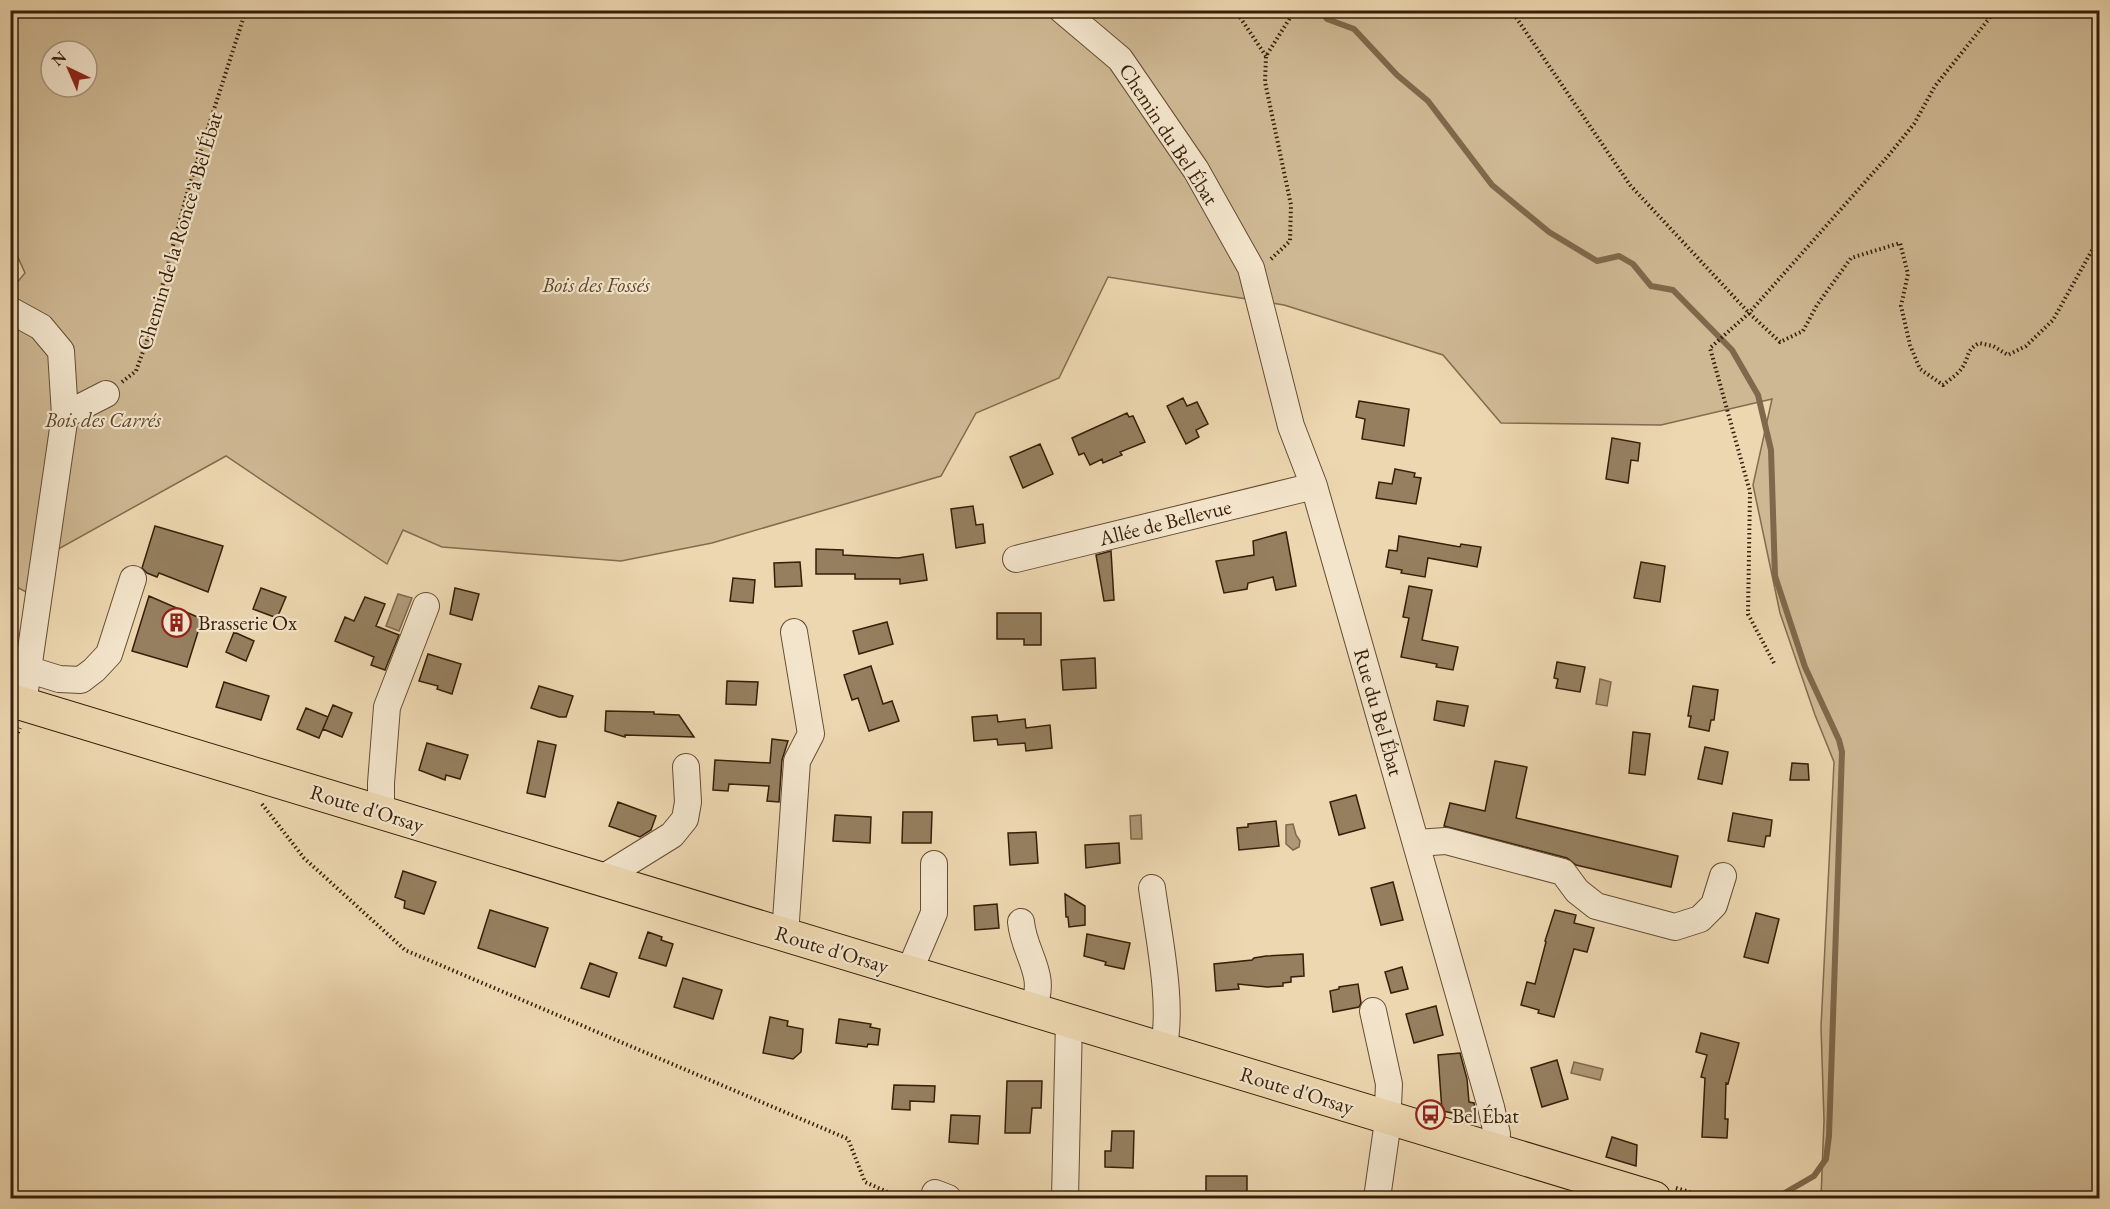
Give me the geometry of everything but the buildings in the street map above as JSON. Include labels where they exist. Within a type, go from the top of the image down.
[{"type":"main road","name":"Route d'Orsay","points":[[17,702],[1654,1198]]},
{"type":"street","name":"Chemin du Bel Ébat","points":[[1062,10],[1120,59],[1196,171],[1253,272]]},
{"type":"street","name":"Rue du Bel Ébat","points":[[1253,272],[1290,426],[1314,486],[1491,1107],[1497,1134],[1495,1149]]},
{"type":"street","points":[[10,310],[41,327],[61,351],[65,415],[30,670],[17,702]]},
{"type":"street","points":[[65,415],[106,394]]},
{"type":"street","name":"Allée de Bellevue","points":[[1016,559],[1314,486]]},
{"type":"street","points":[[30,670],[59,679],[81,680],[94,670],[109,654],[133,579]]},
{"type":"street","points":[[381,813],[387,707],[426,606]]},
{"type":"street","points":[[785,934],[797,761],[811,734],[794,632]]},
{"type":"street","points":[[601,879],[672,835],[685,819],[688,802],[686,767]]},
{"type":"street","points":[[1416,843],[1446,841],[1563,872],[1577,891],[1596,906],[1675,927],[1700,919],[1714,905],[1723,876]]},
{"type":"street","points":[[909,972],[934,913],[934,864]]},
{"type":"street","points":[[1152,888],[1166,1002],[1167,1034],[1163,1049]]},
{"type":"street","points":[[1021,922],[1024,943],[1032,957],[1038,980],[1037,1000],[1032,1010]]},
{"type":"street","points":[[1373,1011],[1389,1084],[1388,1117],[1377,1198]]},
{"type":"street","points":[[1065,1198],[1069,1021]]},
{"type":"path","name":"Chemin de la Ronce à Bel Ébat","points":[[106,394],[136,372],[149,335],[188,190],[246,10]]},
{"type":"path","points":[[1235,10],[1266,56]]},
{"type":"path","points":[[1253,272],[1268,262],[1290,241],[1292,205],[1264,82],[1266,56],[1295,10]]},
{"type":"path","points":[[1511,10],[1630,185],[1749,313],[1780,342],[1803,331],[1817,305],[1851,258],[1900,243],[1908,274],[1901,306],[1910,345],[1920,369],[1943,385],[1962,369],[1967,353],[1972,347],[1979,343],[1993,346],[2008,356],[2026,346],[2054,320],[2100,236]]},
{"type":"path","points":[[1965,10],[1989,18]]},
{"type":"path","points":[[1774,663],[1748,614],[1750,492],[1710,348],[1749,313],[1908,132],[1935,86],[1996,10]]},
{"type":"path","points":[[254,800],[264,806],[304,858],[405,950],[848,1139],[865,1182],[901,1198]]},
{"type":"green space","name":"Bois des Fossés","points":[[11,11],[2099,11],[2099,1198],[1821,1198],[1824,1120],[1821,1027],[1834,762],[1815,715],[1780,613],[1753,485],[1772,399],[1661,425],[1501,423],[1443,355],[1284,305],[1108,277],[1059,378],[976,413],[941,476],[712,543],[621,561],[442,547],[403,530],[387,564],[226,456],[42,558],[28,593],[11,584],[10,291],[25,273],[11,242]]},
{"type":"shaded area","points":[[398,594],[412,598],[399,631],[386,626]]},
{"type":"shaded area","points":[[1600,679],[1611,682],[1607,706],[1596,704]]},
{"type":"shaded area","points":[[1141,815],[1142,839],[1131,839],[1130,816]]},
{"type":"shaded area","points":[[1293,824],[1300,841],[1299,847],[1293,850],[1286,844],[1286,825]]},
{"type":"shaded area","points":[[1574,1062],[1603,1069],[1600,1080],[1571,1073]]},
{"type":"waterway","points":[[1320,10],[1327,19],[1354,29],[1397,75],[1428,101],[1492,185],[1549,232],[1597,261],[1619,256],[1633,264],[1651,286],[1673,290],[1732,350],[1758,395],[1771,450],[1775,576],[1805,667],[1839,740],[1842,752],[1829,1136],[1826,1159],[1814,1176],[1776,1198]]},
{"type":"place","name":"Brasserie Ox","points":[[177,622]]},
{"type":"place","name":"Bel Ébat","points":[[1431,1115]]},
{"type":"park label","name":"Bois des Carrés","points":[[103,419]]}]
